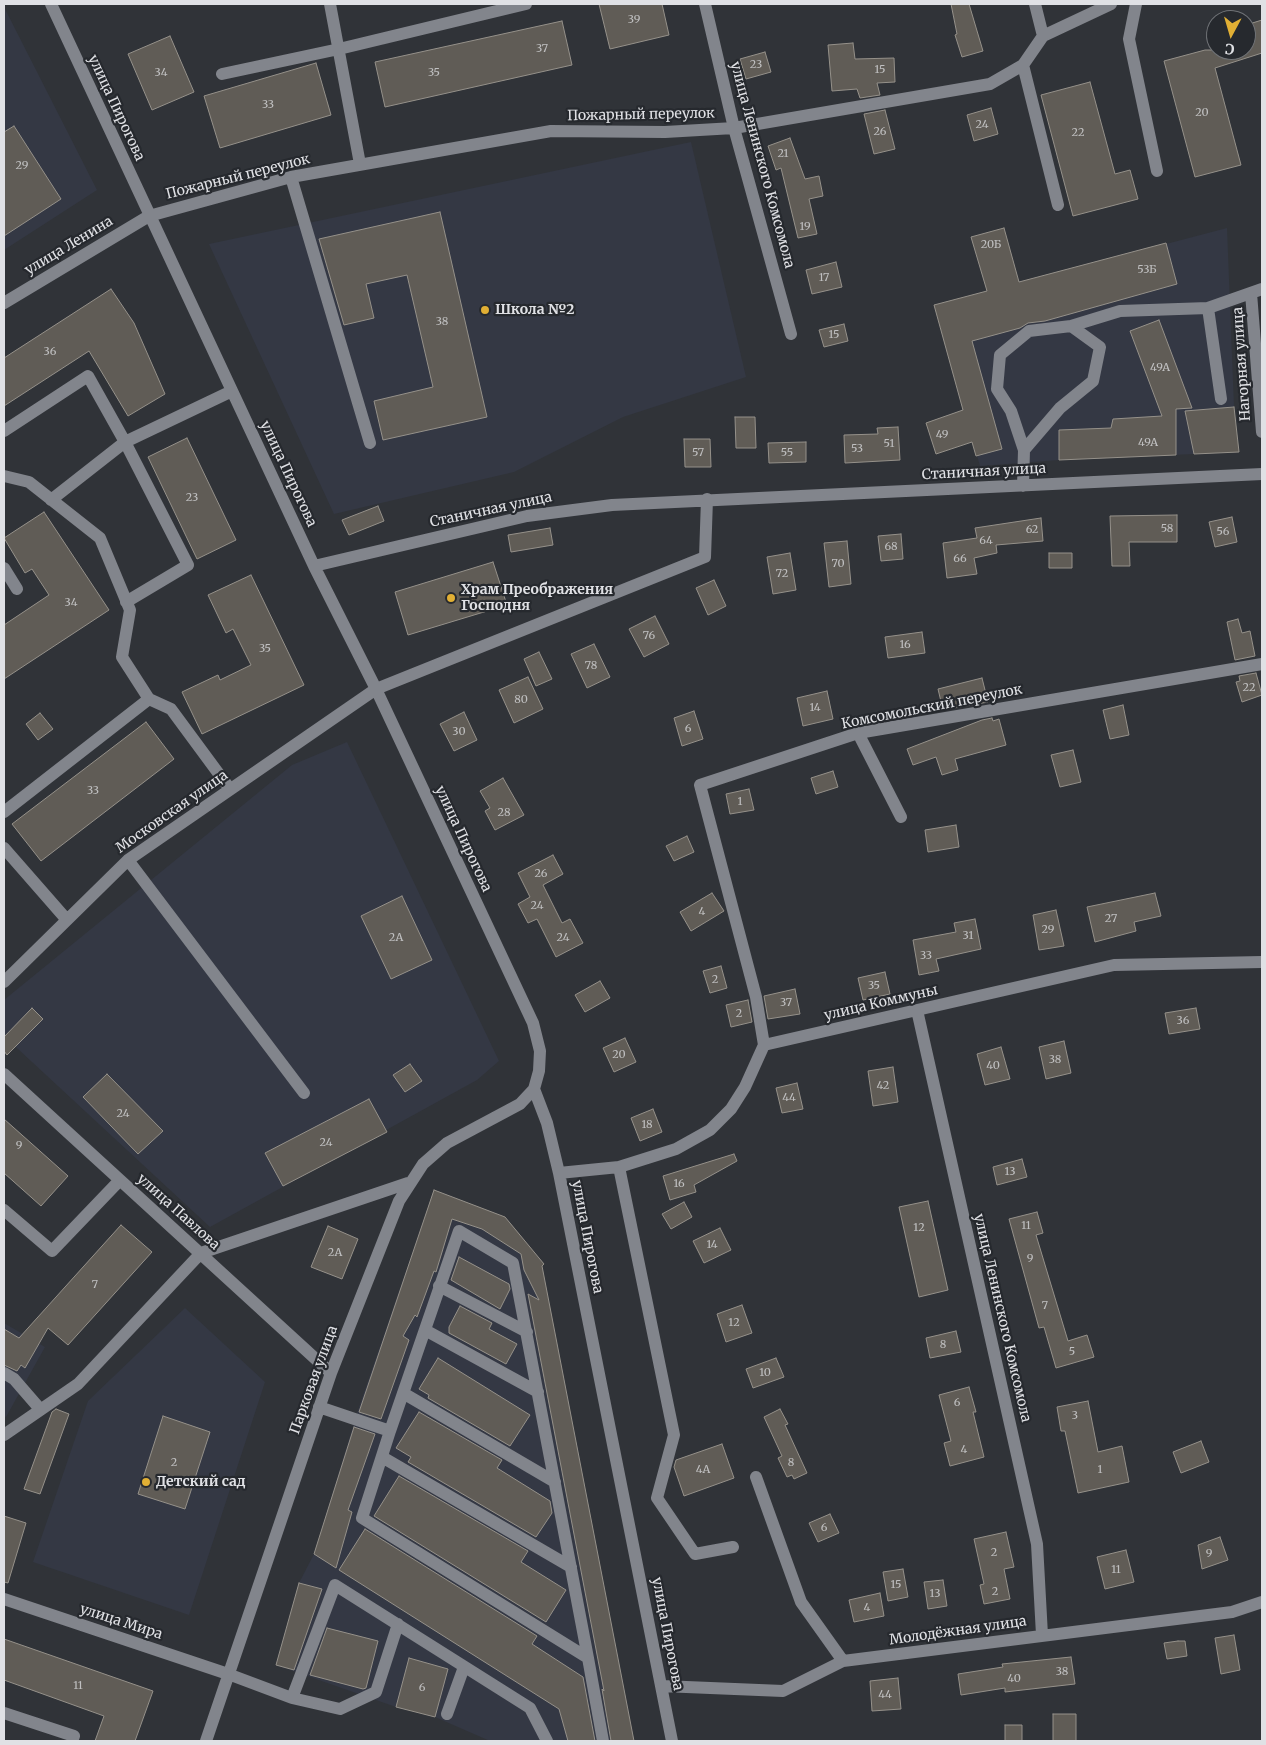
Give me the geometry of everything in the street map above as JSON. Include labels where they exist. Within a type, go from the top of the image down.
[{"type":"street","name":"улица Пирогова","points":[[51,4],[314,566],[376,689],[533,1023],[540,1052],[540,1070],[534,1089],[547,1123],[559,1173],[672,1741]]},
{"type":"street","points":[[330,4],[360,164]]},
{"type":"street","points":[[222,74],[339,49],[526,4]]},
{"type":"street","name":"улица Ленинского Комсомола","points":[[705,4],[734,128],[791,334]]},
{"type":"street","points":[[1035,4],[1043,36],[1111,4]]},
{"type":"street","points":[[1136,4],[1129,39],[1157,171]]},
{"type":"street","name":"Пожарный переулок","points":[[149,216],[290,177],[551,131],[665,132],[734,128],[990,84],[1024,65],[1043,36]]},
{"type":"street","points":[[1024,65],[1058,205]]},
{"type":"street","points":[[290,177],[370,443]]},
{"type":"street","name":"улица Ленина","points":[[4,303],[149,216]]},
{"type":"street","points":[[1023,486],[1024,450],[1011,411],[997,389],[1000,355],[1029,331],[1071,326],[1120,311],[1208,308],[1257,291]]},
{"type":"street","name":"Нагорная улица","points":[[1257,291],[1262,432]]},
{"type":"street","points":[[1208,308],[1221,399]]},
{"type":"street","points":[[1024,450],[1060,408],[1093,381],[1100,347],[1071,326]]},
{"type":"street","points":[[4,431],[88,376],[126,442],[188,566],[126,602]]},
{"type":"street","points":[[51,500],[126,442],[232,390]]},
{"type":"street","name":"Станичная улица","points":[[314,566],[527,516],[612,505],[1262,474]]},
{"type":"street","points":[[4,476],[29,482],[100,538],[130,610],[122,657],[150,699],[172,709],[230,789]]},
{"type":"street","points":[[376,689],[705,556],[707,499]]},
{"type":"street","points":[[4,568],[17,589]]},
{"type":"street","name":"Комсомольский переулок","points":[[764,1046],[756,997],[700,785],[858,734],[1262,664]]},
{"type":"street","name":"Московская улица","points":[[4,982],[128,860],[376,689]]},
{"type":"street","points":[[4,812],[150,699]]},
{"type":"street","points":[[858,734],[901,817]]},
{"type":"street","points":[[4,848],[67,920]]},
{"type":"street","points":[[128,860],[304,1093]]},
{"type":"street","name":"улица Коммуны","points":[[764,1046],[1114,965],[1262,962]]},
{"type":"street","name":"улица Ленинского Комсомола","points":[[917,1010],[1037,1544],[1042,1635]]},
{"type":"street","points":[[559,1173],[619,1167],[676,1149],[710,1130],[731,1109],[745,1087],[764,1046]]},
{"type":"street","name":"улица Павлова","points":[[4,1074],[332,1373]]},
{"type":"street","name":"Парковая улица","points":[[206,1741],[319,1407],[399,1201],[408,1184],[423,1164],[447,1144],[520,1104],[534,1089]]},
{"type":"street","points":[[619,1167],[674,1435],[657,1498],[695,1554],[733,1548]]},
{"type":"street","points":[[4,1210],[52,1250],[120,1180]]},
{"type":"street","points":[[4,1435],[78,1384],[201,1253],[408,1184]]},
{"type":"street","points":[[588,1658],[362,1518],[459,1231],[513,1263],[555,1482],[588,1658],[603,1741]]},
{"type":"street","points":[[440,1286],[526,1332]]},
{"type":"street","points":[[425,1330],[538,1392]]},
{"type":"street","points":[[4,1373],[14,1379],[40,1409]]},
{"type":"street","points":[[403,1393],[555,1482]]},
{"type":"street","points":[[319,1407],[390,1431]]},
{"type":"street","points":[[382,1457],[571,1567]]},
{"type":"street","points":[[756,1477],[801,1602],[843,1662]]},
{"type":"street","points":[[292,1698],[335,1584],[530,1708],[547,1741]]},
{"type":"street","name":"улица Мира","points":[[4,1599],[228,1674],[292,1698],[340,1709],[376,1692],[398,1624]]},
{"type":"street","name":"Молодёжная улица","points":[[662,1686],[783,1691],[843,1662],[1232,1612],[1262,1602]]},
{"type":"street","points":[[447,1714],[464,1666]]},
{"type":"street","points":[[4,1712],[74,1736],[72,1741]]},
{"type":"shaded area","points":[[4,7],[97,190],[4,250]]},
{"type":"shaded area","name":"Школа №2","points":[[691,142],[746,377],[623,417],[514,472],[334,514],[209,244]]},
{"type":"shaded area","points":[[1227,228],[1234,407],[1239,452],[1059,460],[980,466],[934,305]]},
{"type":"shaded area","points":[[347,742],[499,1061],[477,1080],[210,1227],[4,1036],[4,1000],[292,765]]},
{"type":"shaded area","points":[[434,1190],[505,1217],[541,1261],[634,1741],[490,1741],[435,1717],[396,1707],[276,1665],[299,1583],[314,1554],[358,1410]]},
{"type":"shaded area","name":"Детский сад","points":[[185,1308],[265,1382],[189,1615],[33,1562],[88,1401]]},
{"type":"shaded area","points":[[4,1323],[45,1347],[6,1417],[4,1416]]},
{"type":"building","points":[[599,4],[662,4],[669,35],[610,49]]},
{"type":"building","points":[[951,4],[969,4],[983,51],[962,57],[955,35],[957,34]]},
{"type":"building","points":[[1262,20],[1262,53],[1256,55],[1256,22]]},
{"type":"building","points":[[562,21],[572,65],[385,107],[375,62]]},
{"type":"building","points":[[170,36],[194,92],[152,110],[128,54]]},
{"type":"building","points":[[853,43],[855,59],[894,58],[895,82],[877,83],[880,95],[860,98],[857,89],[832,91],[828,45]]},
{"type":"building","points":[[1205,50],[1206,60],[1240,60],[1215,68],[1241,165],[1195,177],[1164,61]]},
{"type":"building","points":[[765,52],[771,72],[746,79],[740,59]]},
{"type":"building","points":[[316,63],[331,115],[220,148],[204,96]]},
{"type":"building","points":[[1090,82],[1115,174],[1130,170],[1138,199],[1073,216],[1041,95]]},
{"type":"building","points":[[991,108],[998,134],[974,141],[967,115]]},
{"type":"building","points":[[885,110],[895,149],[874,154],[864,114]]},
{"type":"building","points":[[14,126],[61,199],[4,236],[4,132]]},
{"type":"building","points":[[790,138],[805,179],[819,176],[823,196],[809,199],[817,234],[798,238],[781,168],[776,170],[768,146]]},
{"type":"building","points":[[440,212],[487,417],[383,440],[374,401],[433,387],[407,275],[366,284],[374,318],[344,325],[319,239]]},
{"type":"building","points":[[1004,228],[1019,282],[1166,243],[1177,284],[1045,321],[1028,323],[1020,328],[972,341],[1002,449],[976,456],[972,442],[936,454],[926,423],[963,410],[934,305],[987,291],[971,237]]},
{"type":"building","points":[[836,262],[842,287],[812,294],[806,270]]},
{"type":"building","points":[[111,289],[134,323],[165,394],[128,416],[89,351],[4,406],[4,358]]},
{"type":"building","points":[[1159,320],[1192,408],[1176,409],[1176,455],[1059,460],[1059,430],[1111,428],[1113,419],[1162,416],[1130,331]]},
{"type":"building","points":[[844,324],[848,341],[824,347],[819,330]]},
{"type":"building","points":[[1234,407],[1239,452],[1194,454],[1185,411]]},
{"type":"building","points":[[735,417],[755,417],[756,448],[736,448]]},
{"type":"building","points":[[898,427],[900,460],[845,463],[844,435],[878,434],[877,428]]},
{"type":"building","points":[[187,438],[236,540],[197,559],[148,457]]},
{"type":"building","points":[[684,439],[710,439],[711,467],[685,467]]},
{"type":"building","points":[[806,442],[806,462],[769,463],[768,443]]},
{"type":"building","points":[[378,506],[384,521],[349,535],[342,520]]},
{"type":"building","points":[[44,512],[109,610],[4,679],[4,625],[49,595],[32,569],[25,573],[4,538]]},
{"type":"building","points":[[1177,515],[1177,542],[1129,542],[1130,566],[1112,566],[1110,516]]},
{"type":"building","points":[[1232,517],[1237,542],[1215,547],[1209,522]]},
{"type":"building","points":[[1041,518],[1043,541],[996,545],[997,553],[974,558],[977,574],[947,578],[943,543],[977,538],[975,528]]},
{"type":"building","points":[[550,528],[553,545],[511,552],[508,535]]},
{"type":"building","points":[[901,534],[903,559],[881,561],[878,536]]},
{"type":"building","points":[[847,541],[851,584],[829,587],[824,543]]},
{"type":"building","points":[[790,553],[796,590],[773,594],[767,557]]},
{"type":"building","points":[[1049,553],[1072,553],[1072,568],[1049,568]]},
{"type":"building","name":"Храм Преображения Господня","points":[[493,562],[507,605],[408,635],[395,592]]},
{"type":"building","points":[[251,575],[304,685],[202,734],[182,692],[218,675],[220,680],[251,665],[233,629],[226,633],[208,595]]},
{"type":"building","points":[[714,580],[726,606],[708,615],[696,588]]},
{"type":"building","points":[[655,616],[669,644],[644,657],[629,629]]},
{"type":"building","points":[[1238,619],[1242,633],[1250,631],[1255,656],[1235,660],[1227,622]]},
{"type":"building","points":[[922,632],[925,653],[888,658],[885,637]]},
{"type":"building","points":[[594,644],[610,677],[587,688],[571,654]]},
{"type":"building","points":[[539,652],[552,679],[536,686],[524,659]]},
{"type":"building","points":[[1256,673],[1262,695],[1242,702],[1236,682],[1240,681],[1239,676]]},
{"type":"building","points":[[528,677],[543,709],[514,723],[499,690]]},
{"type":"building","points":[[982,678],[988,702],[943,710],[938,689]]},
{"type":"building","points":[[827,691],[833,719],[803,726],[797,698]]},
{"type":"building","points":[[1123,705],[1129,735],[1110,739],[1103,710]]},
{"type":"building","points":[[694,711],[703,739],[682,746],[674,718]]},
{"type":"building","points":[[464,712],[477,740],[454,751],[440,724]]},
{"type":"building","points":[[40,713],[53,729],[38,740],[26,724]]},
{"type":"building","points":[[992,718],[993,721],[999,719],[1006,745],[955,759],[958,770],[942,775],[936,757],[913,765],[907,749],[982,720]]},
{"type":"building","points":[[146,722],[174,759],[41,861],[12,824]]},
{"type":"building","points":[[1073,750],[1081,782],[1060,787],[1051,755]]},
{"type":"building","points":[[833,771],[838,787],[816,794],[811,778]]},
{"type":"building","points":[[503,778],[524,815],[495,830],[485,811],[490,808],[480,791]]},
{"type":"building","points":[[749,789],[754,810],[730,814],[726,794]]},
{"type":"building","points":[[956,825],[959,847],[928,852],[925,830]]},
{"type":"building","points":[[687,836],[694,852],[674,861],[666,846]]},
{"type":"building","points":[[553,855],[563,874],[543,885],[562,923],[570,919],[583,943],[556,957],[537,919],[528,923],[518,904],[530,897],[518,873]]},
{"type":"building","points":[[712,893],[724,911],[691,931],[680,912]]},
{"type":"building","points":[[1155,893],[1161,916],[1134,922],[1136,931],[1095,942],[1087,907]]},
{"type":"building","points":[[402,896],[432,960],[391,979],[361,916]]},
{"type":"building","points":[[1056,910],[1064,946],[1039,950],[1033,915]]},
{"type":"building","points":[[975,919],[981,949],[936,959],[939,971],[919,975],[913,940],[956,932],[954,923]]},
{"type":"building","points":[[721,966],[727,988],[710,993],[703,971]]},
{"type":"building","points":[[885,972],[890,994],[863,1000],[858,978]]},
{"type":"building","points":[[600,981],[610,998],[585,1012],[575,995]]},
{"type":"building","points":[[795,989],[800,1014],[768,1019],[764,996]]},
{"type":"building","points":[[748,1000],[752,1022],[731,1027],[726,1005]]},
{"type":"building","points":[[32,1008],[43,1019],[7,1055],[4,1051],[4,1037]]},
{"type":"building","points":[[1196,1008],[1200,1029],[1169,1034],[1165,1013]]},
{"type":"building","points":[[625,1038],[636,1062],[614,1072],[603,1048]]},
{"type":"building","points":[[1064,1041],[1071,1073],[1046,1079],[1039,1047]]},
{"type":"building","points":[[1001,1047],[1010,1079],[985,1085],[977,1054]]},
{"type":"building","points":[[410,1064],[422,1081],[405,1092],[393,1075]]},
{"type":"building","points":[[893,1067],[898,1102],[873,1106],[868,1071]]},
{"type":"building","points":[[107,1074],[163,1131],[138,1154],[83,1097]]},
{"type":"building","points":[[797,1083],[803,1109],[782,1113],[776,1088]]},
{"type":"building","points":[[369,1099],[387,1132],[283,1186],[265,1153]]},
{"type":"building","points":[[653,1109],[662,1132],[640,1141],[631,1118]]},
{"type":"building","points":[[4,1119],[68,1176],[41,1206],[4,1173]]},
{"type":"building","points":[[734,1154],[737,1161],[694,1185],[696,1192],[670,1200],[663,1176]]},
{"type":"building","points":[[1022,1159],[1027,1177],[997,1185],[993,1167]]},
{"type":"building","points":[[434,1190],[505,1217],[544,1264],[542,1266],[634,1741],[611,1741],[602,1689],[604,1691],[528,1294],[539,1300],[524,1270],[521,1254],[482,1229],[452,1219],[436,1272],[434,1271],[417,1317],[415,1315],[403,1336],[409,1340],[381,1419],[359,1412]]},
{"type":"building","points":[[928,1201],[948,1290],[919,1297],[899,1207]]},
{"type":"building","points":[[684,1202],[692,1217],[671,1229],[662,1214]]},
{"type":"building","points":[[1037,1212],[1043,1233],[1036,1235],[1068,1341],[1087,1335],[1094,1357],[1056,1368],[1044,1327],[1039,1328],[1009,1219]]},
{"type":"building","points":[[121,1225],[152,1252],[68,1345],[48,1328],[25,1368],[21,1365],[17,1371],[4,1365],[4,1329],[19,1338]]},
{"type":"building","points":[[328,1226],[358,1239],[342,1279],[311,1267]]},
{"type":"building","points":[[720,1228],[731,1250],[704,1263],[693,1241]]},
{"type":"building","points":[[459,1257],[509,1284],[510,1289],[500,1309],[451,1280]]},
{"type":"building","points":[[742,1305],[752,1333],[726,1342],[717,1314]]},
{"type":"building","points":[[460,1306],[492,1323],[489,1329],[517,1344],[506,1364],[449,1333],[449,1327]]},
{"type":"building","points":[[956,1331],[961,1352],[930,1358],[926,1338]]},
{"type":"building","points":[[438,1358],[530,1415],[510,1446],[428,1398],[429,1395],[419,1389]]},
{"type":"building","points":[[776,1358],[784,1377],[753,1388],[746,1369]]},
{"type":"building","points":[[969,1387],[976,1412],[973,1412],[984,1457],[950,1466],[944,1443],[951,1441],[939,1395]]},
{"type":"building","points":[[1088,1401],[1098,1452],[1122,1446],[1129,1482],[1078,1493],[1065,1431],[1061,1431],[1057,1407]]},
{"type":"building","points":[[56,1409],[69,1414],[40,1494],[24,1489],[52,1412]]},
{"type":"building","points":[[780,1409],[788,1424],[785,1425],[807,1473],[794,1479],[792,1475],[787,1477],[778,1458],[782,1456],[764,1417]]},
{"type":"building","points":[[419,1412],[502,1460],[497,1468],[550,1501],[552,1513],[536,1537],[408,1462],[411,1457],[396,1448]]},
{"type":"building","points":[[163,1416],[210,1432],[185,1509],[138,1494]]},
{"type":"building","points":[[354,1427],[375,1434],[348,1510],[352,1512],[336,1568],[314,1554]]},
{"type":"building","points":[[1201,1441],[1209,1462],[1181,1473],[1173,1452]]},
{"type":"building","points":[[722,1444],[734,1478],[684,1496],[674,1467],[676,1460]]},
{"type":"building","points":[[399,1476],[528,1551],[521,1562],[566,1590],[546,1622],[374,1516]]},
{"type":"building","points":[[830,1514],[839,1533],[818,1542],[809,1523]]},
{"type":"building","points":[[4,1516],[26,1523],[8,1583],[4,1582]]},
{"type":"building","points":[[365,1529],[537,1636],[532,1644],[583,1677],[595,1741],[568,1741],[559,1709],[339,1570]]},
{"type":"building","points":[[1006,1532],[1014,1567],[1004,1569],[1010,1599],[984,1604],[980,1585],[984,1584],[974,1539]]},
{"type":"building","points":[[1220,1537],[1228,1560],[1202,1569],[1198,1545]]},
{"type":"building","points":[[1126,1550],[1134,1582],[1105,1589],[1097,1557]]},
{"type":"building","points":[[903,1569],[908,1597],[888,1601],[883,1572]]},
{"type":"building","points":[[943,1580],[947,1606],[928,1609],[924,1582]]},
{"type":"building","points":[[299,1583],[322,1589],[294,1670],[276,1665]]},
{"type":"building","points":[[880,1593],[884,1616],[854,1622],[849,1600]]},
{"type":"building","points":[[327,1628],[378,1641],[366,1688],[363,1689],[310,1675]]},
{"type":"building","points":[[1234,1635],[1240,1670],[1221,1674],[1215,1638]]},
{"type":"building","points":[[4,1639],[153,1691],[135,1741],[95,1741],[104,1716],[4,1680]]},
{"type":"building","points":[[1185,1641],[1187,1656],[1167,1659],[1164,1643]]},
{"type":"building","points":[[1071,1657],[1075,1684],[1005,1692],[1005,1688],[961,1695],[958,1674],[1003,1667],[1002,1664]]},
{"type":"building","points":[[409,1658],[448,1669],[435,1717],[396,1707]]},
{"type":"building","points":[[898,1678],[901,1709],[872,1711],[870,1681]]},
{"type":"building","points":[[1053,1714],[1076,1714],[1076,1741],[1053,1741]]},
{"type":"building","points":[[1005,1725],[1022,1725],[1022,1741],[1005,1741]]},
{"type":"place","name":"Школа №2","points":[[485,310]]},
{"type":"place","name":"Храм Преображения Господня","points":[[451,598]]},
{"type":"place","name":"Детский сад","points":[[146,1482]]}]
